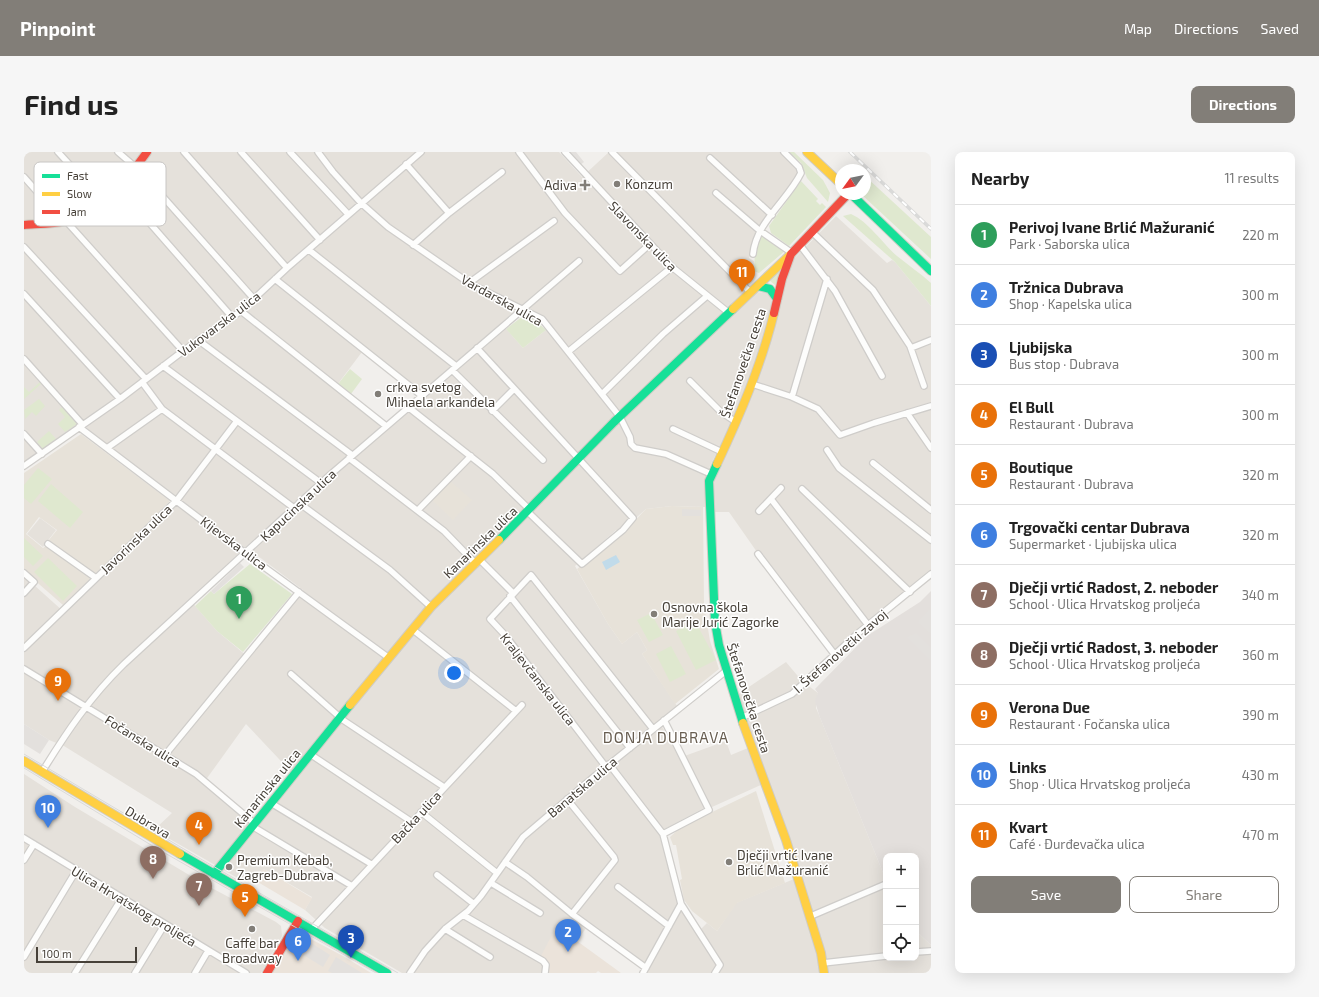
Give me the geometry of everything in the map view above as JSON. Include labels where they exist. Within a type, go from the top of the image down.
[{"type":"street","points":[[58,152],[67,162]]},
{"type":"street","points":[[118,152],[130,162]]},
{"type":"street","points":[[140,162],[147,152]]},
{"type":"street","points":[[184,152],[287,268]]},
{"type":"street","points":[[241,152],[320,240]]},
{"type":"street","points":[[290,152],[348,214]]},
{"type":"street","name":"Vardarska ulica","points":[[318,152],[333,172],[361,203],[388,227],[469,283],[521,310],[542,319],[620,417],[631,444],[635,448],[666,454],[711,474]]},
{"type":"street","name":"Vukovarska ulica","points":[[24,466],[120,399],[198,340],[240,311],[348,214],[421,152]]},
{"type":"street","points":[[519,152],[565,213],[620,271],[650,244]]},
{"type":"street","name":"Slavonska ulica","points":[[565,152],[672,267],[729,313]]},
{"type":"street","points":[[612,152],[751,293]]},
{"type":"street","points":[[753,254],[756,243],[762,231],[800,175],[801,171],[799,167],[784,152]]},
{"type":"street","points":[[806,152],[835,179]]},
{"type":"street","points":[[710,158],[772,215]]},
{"type":"street","points":[[406,164],[449,213]]},
{"type":"street","points":[[413,245],[449,213],[502,172]]},
{"type":"street","points":[[24,177],[34,188]]},
{"type":"street","points":[[716,193],[792,254]]},
{"type":"street","name":"Štefanovečka cesta","points":[[824,973],[823,963],[811,916],[772,797],[741,718],[719,646],[715,622],[709,494],[711,474],[752,384],[770,328],[776,299],[792,254],[842,200]]},
{"type":"street","points":[[857,200],[931,270]]},
{"type":"street","points":[[166,201],[254,299]]},
{"type":"street","points":[[469,283],[554,221]]},
{"type":"street","points":[[24,225],[34,224]]},
{"type":"street","points":[[70,226],[183,351]]},
{"type":"street","points":[[152,226],[232,317]]},
{"type":"street","points":[[812,232],[873,290],[911,348],[924,386]]},
{"type":"street","points":[[800,245],[827,279],[882,376]]},
{"type":"street","points":[[24,247],[144,381],[162,409],[294,508]]},
{"type":"street","points":[[309,250],[454,368],[492,411],[543,460]]},
{"type":"street","name":"Kanarinska ulica","points":[[214,874],[253,824],[431,607],[529,511],[620,417],[792,254]]},
{"type":"street","name":"Kapucinska ulica","points":[[42,772],[66,732],[85,706],[124,664],[320,483],[579,261]]},
{"type":"street","points":[[569,351],[672,267]]},
{"type":"street","points":[[275,279],[421,395]]},
{"type":"street","points":[[792,397],[827,279]]},
{"type":"street","points":[[758,286],[765,285],[770,289],[776,299]]},
{"type":"street","points":[[24,294],[120,399]]},
{"type":"street","points":[[602,394],[663,334],[707,296]]},
{"type":"street","points":[[240,311],[386,426]]},
{"type":"street","points":[[198,340],[351,456],[444,531],[478,562],[511,595],[630,748]]},
{"type":"street","points":[[911,348],[931,340]]},
{"type":"street","points":[[408,407],[493,474],[582,564],[623,530],[633,518],[477,348]]},
{"type":"street","name":"Kijevska ulica","points":[[24,359],[81,426],[245,553],[389,658]]},
{"type":"street","points":[[163,366],[320,483]]},
{"type":"street","points":[[690,381],[721,412],[736,422]]},
{"type":"street","points":[[752,384],[792,397],[818,409],[840,435],[931,406]]},
{"type":"street","points":[[492,411],[514,389]]},
{"type":"street","points":[[108,448],[162,409]]},
{"type":"street","points":[[907,413],[931,448]]},
{"type":"street","name":"Javorinska ulica","points":[[24,648],[177,500],[237,421]]},
{"type":"street","points":[[673,429],[722,452]]},
{"type":"street","points":[[24,434],[42,454]]},
{"type":"street","points":[[827,450],[838,468],[931,540]]},
{"type":"street","points":[[418,510],[471,456]]},
{"type":"street","points":[[873,463],[931,510]]},
{"type":"street","points":[[759,511],[780,488]]},
{"type":"street","points":[[802,489],[910,592]]},
{"type":"street","points":[[771,499],[868,625]]},
{"type":"street","points":[[299,503],[390,570],[431,607]]},
{"type":"street","points":[[48,544],[96,578]]},
{"type":"street","points":[[758,554],[835,655]]},
{"type":"street","points":[[24,573],[34,582],[24,593]]},
{"type":"street","name":"I. Štefanovečki zavoj","points":[[741,718],[792,694],[868,625],[931,574]]},
{"type":"street","points":[[511,595],[531,575],[653,729]]},
{"type":"street","points":[[164,755],[299,592]]},
{"type":"street","name":"Kraljevčanska ulica","points":[[511,595],[490,619],[505,635],[663,834]]},
{"type":"street","points":[[412,629],[516,711]]},
{"type":"street","name":"Fočanska ulica","points":[[24,669],[211,785],[253,824],[352,886]]},
{"type":"street","name":"Banatska ulica","points":[[410,973],[425,951],[445,929],[474,904],[491,883],[504,862],[523,837],[566,799],[726,671]]},
{"type":"street","points":[[291,674],[340,717],[444,787]]},
{"type":"street","name":"Bačka ulica","points":[[312,930],[522,705]]},
{"type":"street","points":[[664,720],[709,810],[663,834],[680,904],[720,965],[715,973]]},
{"type":"street","points":[[310,754],[412,822]]},
{"type":"street","name":"Dubrava","points":[[24,761],[214,874],[387,973]]},
{"type":"street","points":[[566,799],[615,860],[572,914]]},
{"type":"street","points":[[271,803],[372,864]]},
{"type":"street","points":[[421,812],[497,873]]},
{"type":"street","name":"Ulica Hrvatskog proljeća","points":[[24,838],[246,973]]},
{"type":"street","points":[[24,860],[34,844]]},
{"type":"street","points":[[504,862],[527,877],[644,971],[680,904]]},
{"type":"street","points":[[24,957],[76,871]]},
{"type":"street","points":[[437,875],[474,904]]},
{"type":"street","points":[[491,883],[540,913]]},
{"type":"street","points":[[811,916],[883,885]]},
{"type":"street","points":[[618,887],[669,926]]},
{"type":"street","points":[[75,973],[122,898]]},
{"type":"street","points":[[463,915],[543,961],[546,965],[544,973]]},
{"type":"street","points":[[267,973],[298,921]]},
{"type":"street","points":[[135,973],[165,924]]},
{"type":"street","points":[[445,929],[490,958]]},
{"type":"street","points":[[195,973],[208,951]]},
{"type":"street","points":[[919,952],[931,951]]},
{"type":"street","points":[[823,963],[883,956]]},
{"type":"shaded area","points":[[24,152],[559,152],[582,177],[609,152],[781,152],[794,163],[798,171],[798,175],[765,222],[752,247],[749,258],[754,261],[754,271],[739,285],[756,292],[767,293],[771,297],[772,305],[768,323],[743,399],[721,447],[708,470],[705,484],[705,507],[672,506],[646,509],[637,517],[634,514],[619,532],[616,530],[575,566],[608,624],[622,644],[637,632],[647,650],[642,654],[677,706],[659,721],[679,758],[726,741],[731,755],[748,748],[763,784],[712,807],[704,808],[659,832],[678,904],[682,911],[697,933],[707,923],[717,931],[736,903],[794,879],[817,953],[820,973],[647,973],[650,967],[590,923],[575,943],[555,929],[543,964],[542,971],[545,973],[402,973],[325,928],[305,910],[312,897],[264,869],[251,878],[243,881],[154,830],[172,813],[64,746],[49,740],[24,724],[24,576],[64,612],[182,500],[105,444],[80,422],[24,462]],"holes":[[[521,306],[545,319],[551,326],[523,348],[501,323]],[[365,348],[426,396],[386,430],[334,389]],[[246,547],[303,590],[248,657],[217,631],[190,600]],[[246,724],[295,776],[255,826],[205,781]]]},
{"type":"shaded area","points":[[569,152],[576,152],[584,162],[580,165]]},
{"type":"shaded area","points":[[836,216],[887,263],[892,260],[895,262],[931,306],[931,571],[834,651],[757,552],[729,512],[713,512],[712,483],[792,261]]},
{"type":"shaded area","points":[[81,434],[170,501],[95,574],[48,541],[57,530],[39,517],[26,534],[43,548],[47,545],[91,578],[63,605],[24,571],[24,473]]},
{"type":"shaded area","points":[[450,481],[472,500],[453,520],[432,500]]},
{"type":"shaded area","name":"Osnovna škola Marije Jurić Zagorke","points":[[672,506],[703,507],[704,604],[710,641],[719,669],[675,704],[642,654],[647,650],[637,632],[622,644],[608,624],[577,569],[621,535],[646,509]]},
{"type":"shaded area","points":[[682,509],[701,510],[701,516],[682,516]]},
{"type":"shaded area","points":[[40,518],[56,530],[43,547],[27,534]]},
{"type":"shaded area","points":[[240,563],[244,567],[214,594],[211,591]]},
{"type":"shaded area","points":[[931,591],[931,945],[919,934],[919,853],[883,853],[883,873],[819,715],[815,701],[818,693],[815,689],[867,636],[920,602]]},
{"type":"shaded area","points":[[929,610],[931,610],[931,634],[918,622]]},
{"type":"shaded area","points":[[916,633],[931,648],[931,661],[907,637]]},
{"type":"shaded area","points":[[786,662],[802,681],[818,693],[816,708],[883,873],[883,961],[919,961],[919,934],[931,945],[931,973],[827,973],[821,942],[780,812],[758,757],[737,695]]},
{"type":"shaded area","points":[[24,724],[49,740],[40,754],[24,744]]},
{"type":"shaded area","points":[[24,774],[75,807],[206,885],[281,926],[282,936],[261,973],[24,973]]},
{"type":"shaded area","name":"Dječji vrtić Ivane Brlić Mažuranić","points":[[756,791],[785,883],[737,903],[717,931],[692,911],[684,900],[676,845],[673,845],[670,837],[681,827]]},
{"type":"shaded area","points":[[264,869],[312,898],[305,910],[251,878]]},
{"type":"shaded area","points":[[555,929],[574,943],[577,941],[621,973],[601,973],[598,971],[596,973],[547,973],[540,958]]},
{"type":"shaded area","points":[[303,935],[371,973],[272,973],[291,941],[296,937]]},
{"type":"shaded area","points":[[305,939],[330,955],[323,967],[297,951]]},
{"type":"shaded area","points":[[336,957],[362,973],[332,973],[328,971]]},
{"type":"green space","points":[[789,152],[794,152],[823,180],[830,193],[828,202],[807,178],[801,163]]},
{"type":"green space","points":[[801,181],[818,199],[816,201],[820,205],[822,203],[826,207],[789,246],[771,233],[769,226]]},
{"type":"green space","points":[[871,182],[931,237],[931,259],[867,200],[871,200]]},
{"type":"green space","points":[[851,214],[870,227],[891,251],[931,283],[931,306],[895,262],[843,216]]},
{"type":"green space","points":[[763,235],[786,250],[759,273],[754,271],[755,251],[761,236]]},
{"type":"green space","points":[[777,272],[780,274],[775,285],[769,280]]},
{"type":"green space","points":[[523,316],[535,320],[546,330],[523,348],[506,329]]},
{"type":"green space","points":[[350,369],[362,379],[351,394],[338,384]]},
{"type":"green space","points":[[40,382],[41,384],[24,399],[24,387],[29,392]]},
{"type":"green space","points":[[39,399],[45,406],[36,416],[32,412],[25,419],[24,410]]},
{"type":"green space","points":[[62,407],[77,424],[65,432],[58,424],[65,417],[59,410]]},
{"type":"green space","points":[[49,431],[56,439],[43,449],[37,442]]},
{"type":"green space","points":[[38,468],[52,479],[31,504],[24,498],[24,485]]},
{"type":"green space","points":[[51,484],[83,512],[70,528],[38,501]]},
{"type":"green space","points":[[24,538],[43,556],[33,566],[24,557]]},
{"type":"green space","points":[[48,558],[77,586],[63,601],[34,572]]},
{"type":"green space","points":[[250,564],[292,594],[243,652],[217,631],[195,606],[211,591],[214,594]]},
{"type":"green space","points":[[651,613],[663,635],[649,642],[637,620]]},
{"type":"green space","points":[[695,621],[716,660],[696,670],[676,631]]},
{"type":"green space","points":[[671,646],[686,674],[670,682],[656,654]]},
{"type":"water","points":[[616,555],[620,562],[606,570],[602,562]]},
{"type":"tram line","points":[[24,754],[199,858],[398,973]]},
{"type":"tram line","points":[[24,768],[156,848],[376,973]]},
{"type":"railway","points":[[850,152],[931,229]]},
{"type":"traffic: fast","points":[[857,200],[931,271]]},
{"type":"traffic: fast","points":[[758,286],[770,289],[777,299]]},
{"type":"traffic: fast","points":[[499,540],[614,422],[733,309]]},
{"type":"traffic: fast","points":[[717,464],[709,481],[715,622],[719,645],[743,723]]},
{"type":"traffic: fast","points":[[214,874],[350,705]]},
{"type":"traffic: fast","points":[[180,854],[387,973]]},
{"type":"traffic: slow","points":[[807,152],[835,178]]},
{"type":"traffic: slow","points":[[733,309],[791,254]]},
{"type":"traffic: slow","points":[[717,464],[749,390],[763,352],[774,313]]},
{"type":"traffic: slow","points":[[350,705],[431,607],[499,540]]},
{"type":"traffic: slow","points":[[743,723],[786,840],[821,953],[824,973]]},
{"type":"traffic: slow","points":[[24,761],[180,854]]},
{"type":"traffic: jam","points":[[140,162],[147,152]]},
{"type":"traffic: jam","points":[[774,313],[782,279],[791,254],[842,200]]},
{"type":"traffic: jam","points":[[24,225],[34,224]]},
{"type":"traffic: jam","points":[[267,973],[298,921]]},
{"type":"place","name":"Konzum","points":[[617,184]]},
{"type":"place","name":"Adiva","points":[[585,185]]},
{"type":"place","name":"Kvart","points":[[742,292]]},
{"type":"place","name":"crkva svetog Mihaela arkanđela","points":[[378,394]]},
{"type":"place","name":"Osnovna škola Marije Jurić Zagorke","points":[[654,614]]},
{"type":"place","name":"Perivoj Ivane Brlić Mažuranić","points":[[239,619]]},
{"type":"place","name":"Verona Due","points":[[58,701]]},
{"type":"place","name":"Links","points":[[48,828]]},
{"type":"place","name":"El Bull","points":[[199,845]]},
{"type":"place","name":"Dječji vrtić Ivane Brlić Mažuranić","points":[[729,862]]},
{"type":"place","name":"Premium Kebab, Zagreb-Dubrava","points":[[229,867]]},
{"type":"place","name":"Dječji vrtić Radost, 3. neboder","points":[[153,879]]},
{"type":"place","name":"Dječji vrtić Radost, 2. neboder","points":[[199,906]]},
{"type":"place","name":"Boutique","points":[[245,917]]},
{"type":"place","name":"Caffe bar Broadway","points":[[252,929]]},
{"type":"place","name":"Tržnica Dubrava","points":[[568,952]]},
{"type":"place","name":"Ljubijska","points":[[351,958]]},
{"type":"place","name":"Trgovački centar Dubrava","points":[[298,961]]},
{"type":"district","name":"DONJA DUBRAVA","points":[[666,738]]}]
